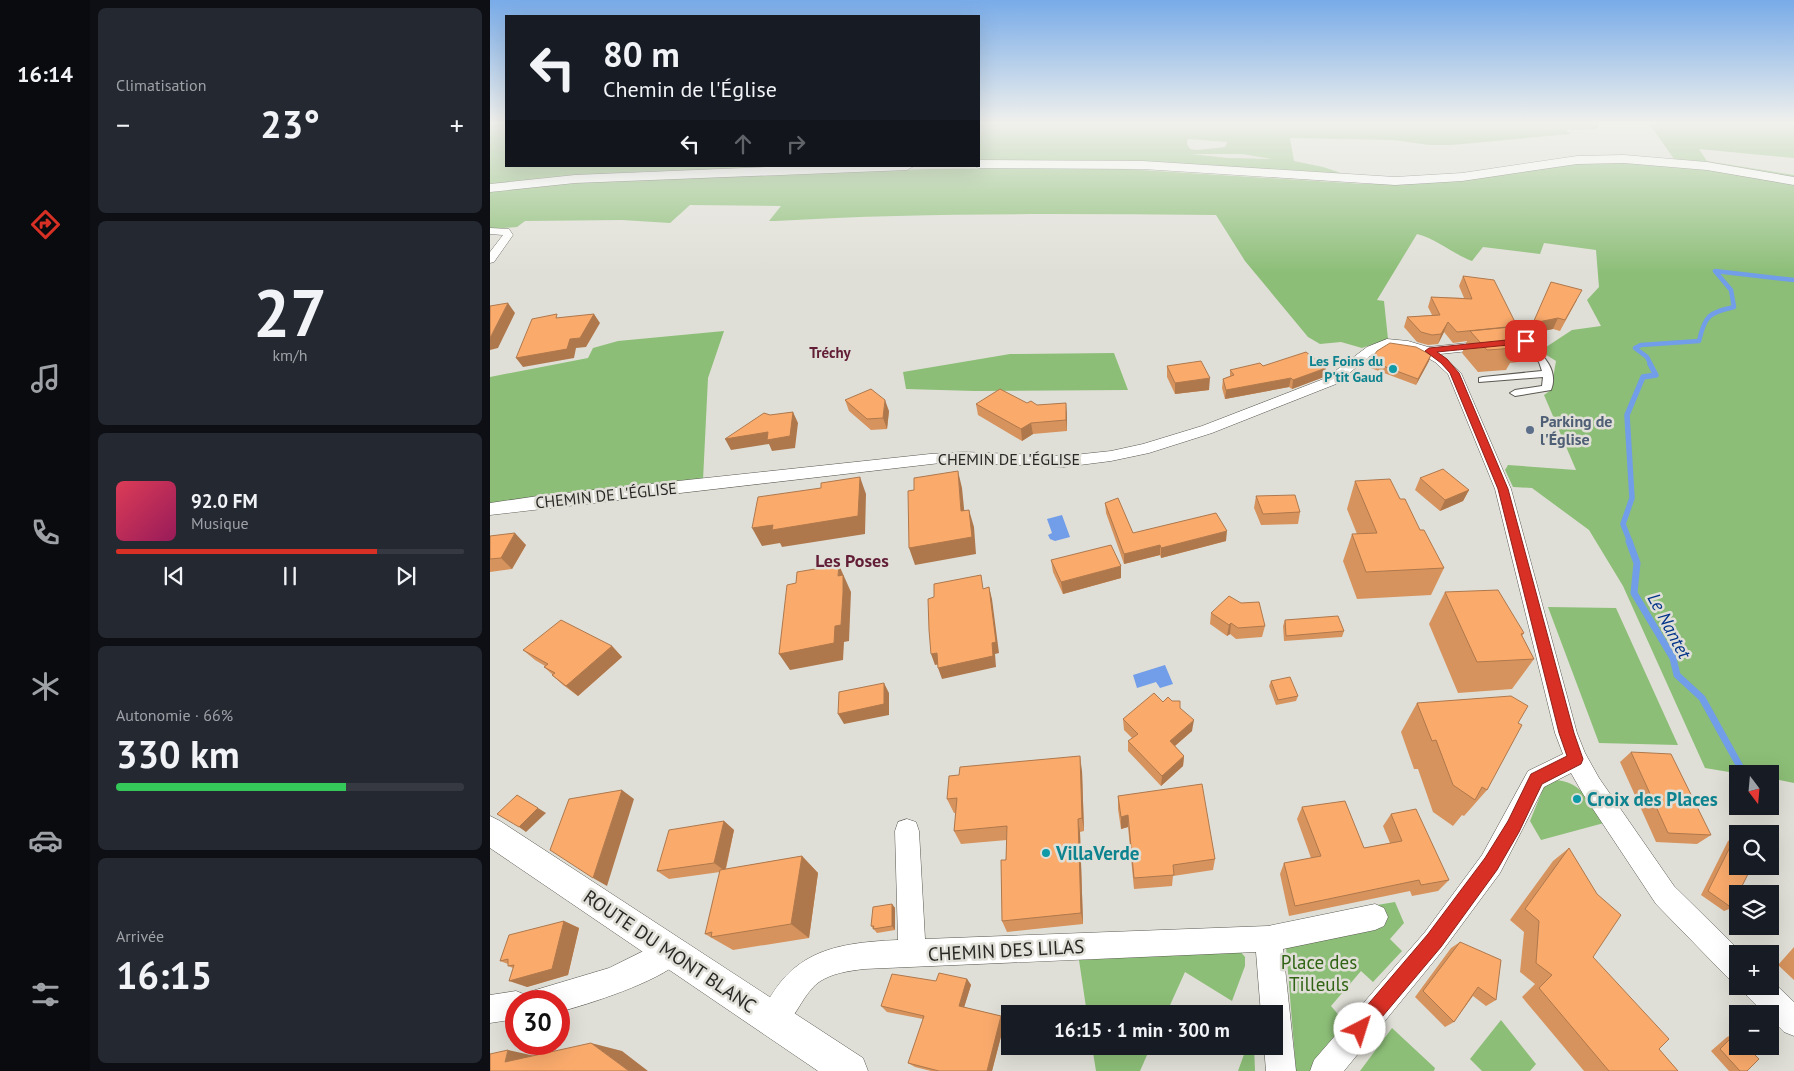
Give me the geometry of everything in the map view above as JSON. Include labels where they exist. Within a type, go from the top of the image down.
[{"type":"main road","points":[[490,188],[575,179],[729,173]]},
{"type":"main road","points":[[1269,173],[1396,181],[1462,177],[1489,173]]},
{"type":"main road","points":[[1747,173],[1794,181]]},
{"type":"street","points":[[490,231],[505,231],[508,235],[490,260]]},
{"type":"street","points":[[1429,351],[1517,342],[1543,361],[1548,373],[1548,388],[1515,393]]},
{"type":"street","name":"CHEMIN DE L'ÉGLISE","points":[[490,509],[930,458],[967,457],[1047,462],[1110,456],[1208,430],[1331,381],[1348,372],[1380,345],[1398,344],[1429,351],[1444,361],[1454,373],[1503,489],[1566,733],[1576,759],[1591,786],[1665,895],[1729,959]]},
{"type":"street","points":[[1483,380],[1548,373]]},
{"type":"street","points":[[1325,1071],[1434,941],[1491,864],[1513,826],[1536,779],[1576,759]]},
{"type":"street","name":"ROUTE DU MONT BLANC","points":[[490,831],[850,1071]]},
{"type":"street","points":[[907,831],[912,954]]},
{"type":"street","name":"CHEMIN DES LILAS","points":[[772,1020],[794,986],[812,969],[824,963],[864,955],[1194,940],[1268,939],[1376,917]]},
{"type":"street","points":[[1268,939],[1281,1071]]},
{"type":"street","points":[[570,993],[635,973],[672,951]]},
{"type":"street","points":[[1766,995],[1794,1022]]},
{"type":"street","points":[[490,1008],[505,1006]]},
{"type":"green space","points":[[490,173],[614,173],[531,180],[490,186]]},
{"type":"green space","points":[[822,173],[1188,173],[1364,184],[1415,184],[1476,179],[1511,173],[1725,173],[1794,185],[1794,783],[1779,780],[1779,765],[1729,765],[1729,772],[1705,768],[1623,586],[1589,530],[1532,488],[1513,487],[1505,470],[1508,465],[1576,470],[1544,395],[1551,390],[1556,361],[1540,351],[1572,330],[1601,326],[1587,300],[1599,287],[1596,250],[1544,243],[1540,254],[1483,247],[1472,261],[1431,239],[1417,234],[1377,300],[1384,301],[1388,339],[1362,348],[1341,342],[1320,344],[1308,337],[1245,261],[1216,215],[940,215],[769,221],[781,206],[690,205],[670,223],[622,220],[525,221],[517,227],[490,229],[490,192],[577,182]]},
{"type":"green space","points":[[1305,173],[1341,173],[1350,176]]},
{"type":"green space","points":[[1762,173],[1781,173],[1794,175],[1794,178]]},
{"type":"green space","points":[[724,331],[708,378],[703,480],[490,507],[490,377],[588,358],[593,348],[618,341]]},
{"type":"green space","points":[[1114,353],[1128,390],[975,391],[906,389],[903,372],[1010,354]]},
{"type":"green space","points":[[1548,607],[1616,608],[1678,745],[1599,743]]},
{"type":"green space","points":[[1553,780],[1563,781],[1578,788],[1589,800],[1604,823],[1541,840],[1530,821],[1545,784]]},
{"type":"green space","name":"Place des Tilleuls","points":[[1395,902],[1404,923],[1390,939],[1402,951],[1373,982],[1361,971],[1331,1006],[1348,1026],[1310,1071],[1296,1071],[1286,947],[1383,927],[1377,905]]},
{"type":"green space","name":"Place des Tilleuls","points":[[1240,951],[1245,957],[1245,966],[1232,1001],[1185,972],[1170,1005],[1086,1005],[1079,960]]},
{"type":"green space","points":[[1501,1020],[1536,1064],[1530,1071],[1482,1071],[1470,1059]]},
{"type":"green space","points":[[1392,1028],[1435,1068],[1434,1071],[1360,1071]]},
{"type":"green space","points":[[1093,1055],[1147,1055],[1140,1071],[1096,1071]]},
{"type":"green space","points":[[1244,1055],[1254,1055],[1255,1071],[1238,1071]]},
{"type":"water","points":[[1062,515],[1070,537],[1055,541],[1050,539],[1048,535],[1052,533],[1047,519]]},
{"type":"water","points":[[1165,665],[1173,684],[1160,688],[1156,682],[1137,688],[1133,675]]},
{"type":"building","points":[[1463,276],[1494,280],[1517,326],[1457,332],[1448,322],[1441,334],[1432,335],[1421,332],[1407,317],[1440,315],[1431,297],[1472,299]]},
{"type":"building","points":[[1551,282],[1582,290],[1565,320],[1558,318],[1533,323]]},
{"type":"building","points":[[508,303],[490,338],[490,306]]},
{"type":"building","points":[[557,314],[556,318],[594,314],[580,338],[570,339],[567,349],[516,358],[532,319]]},
{"type":"building","points":[[1531,325],[1545,338],[1510,341],[1516,348],[1487,350],[1470,331]]},
{"type":"building","name":"Les Foins du P'tit Gaud","points":[[1390,343],[1416,347],[1431,355],[1418,379],[1370,361],[1377,351]]},
{"type":"building","points":[[1306,352],[1326,368],[1293,380],[1291,378],[1226,390],[1223,379],[1234,375],[1230,370],[1260,363],[1263,366]]},
{"type":"building","points":[[1201,361],[1210,378],[1175,383],[1167,366]]},
{"type":"building","points":[[871,389],[885,400],[883,418],[867,419],[845,400]]},
{"type":"building","points":[[1000,389],[1027,403],[1031,401],[1037,405],[1066,403],[1066,420],[1031,423],[1021,429],[976,404]]},
{"type":"building","points":[[793,412],[790,436],[767,440],[768,432],[725,439],[764,413],[770,415]]},
{"type":"building","points":[[1443,469],[1469,490],[1445,500],[1420,478]]},
{"type":"building","points":[[958,471],[961,511],[969,510],[972,537],[909,548],[908,491],[914,490],[914,478]]},
{"type":"building","points":[[860,477],[858,516],[772,530],[773,525],[752,528],[758,497],[821,488],[821,483]]},
{"type":"building","points":[[1390,479],[1400,499],[1405,499],[1420,530],[1424,530],[1444,568],[1366,572],[1352,534],[1377,533],[1355,481]]},
{"type":"building","points":[[1295,495],[1300,512],[1263,514],[1256,496]]},
{"type":"building","points":[[1118,498],[1133,533],[1216,513],[1227,531],[1161,548],[1160,545],[1124,554],[1105,503]]},
{"type":"building","points":[[515,533],[501,558],[490,559],[490,536]]},
{"type":"building","points":[[1111,545],[1121,566],[1061,582],[1051,560]]},
{"type":"building","points":[[839,565],[838,576],[843,575],[841,625],[835,626],[834,643],[779,654],[787,585],[796,583],[797,572]]},
{"type":"building","points":[[981,575],[983,589],[989,587],[996,642],[992,643],[993,656],[938,668],[937,653],[931,654],[929,630],[928,599],[934,597],[934,584]]},
{"type":"building","points":[[1498,590],[1524,633],[1521,634],[1534,659],[1477,662],[1445,592]]},
{"type":"building","points":[[1229,596],[1241,603],[1259,602],[1265,626],[1238,628],[1231,623],[1229,625],[1211,613]]},
{"type":"building","points":[[1338,616],[1344,631],[1286,636],[1285,620]]},
{"type":"building","points":[[561,620],[612,646],[566,686],[552,675],[555,673],[544,667],[548,664],[523,650]]},
{"type":"building","points":[[1290,677],[1298,696],[1278,700],[1271,681]]},
{"type":"building","points":[[884,683],[884,704],[838,714],[839,692]]},
{"type":"building","points":[[1154,693],[1163,702],[1168,697],[1172,701],[1180,701],[1180,708],[1194,720],[1170,741],[1184,756],[1162,776],[1128,741],[1138,734],[1123,719]]},
{"type":"building","points":[[1511,696],[1528,706],[1518,723],[1522,725],[1487,790],[1482,787],[1475,800],[1453,785],[1436,740],[1432,741],[1417,703]]},
{"type":"building","points":[[1631,752],[1671,754],[1711,835],[1668,833]]},
{"type":"building","name":"VillaVerde","points":[[1080,756],[1082,818],[1078,819],[1081,913],[1002,921],[1001,860],[1006,860],[1007,826],[954,831],[957,798],[947,799],[949,776],[959,775],[960,767]]},
{"type":"building","points":[[1202,784],[1215,859],[1173,865],[1174,875],[1134,878],[1128,815],[1121,817],[1118,796]]},
{"type":"building","points":[[622,790],[593,878],[550,850],[569,799]]},
{"type":"building","points":[[517,795],[538,808],[519,827],[497,814]]},
{"type":"building","points":[[1345,801],[1364,848],[1402,841],[1391,814],[1416,809],[1449,880],[1421,885],[1419,880],[1295,906],[1284,863],[1321,856],[1302,807]]},
{"type":"building","points":[[724,821],[714,863],[657,871],[669,830]]},
{"type":"building","points":[[1569,848],[1597,894],[1621,915],[1593,957],[1669,1039],[1659,1049],[1678,1071],[1609,1071],[1539,988],[1552,975],[1536,963],[1539,921],[1525,909]]},
{"type":"building","points":[[1729,849],[1729,875],[1748,875],[1742,885],[1729,885],[1729,906],[1708,891]]},
{"type":"building","points":[[802,856],[791,924],[711,937],[712,932],[705,934],[720,870]]},
{"type":"building","points":[[892,904],[892,926],[873,929],[874,926],[871,926],[873,907]]},
{"type":"building","points":[[564,921],[552,969],[509,981],[514,965],[508,966],[508,959],[500,961],[509,935]]},
{"type":"building","points":[[1460,942],[1501,960],[1496,1000],[1478,987],[1454,1022],[1423,991]]},
{"type":"building","points":[[939,973],[967,979],[959,1006],[1001,1016],[987,1071],[939,1071],[908,1063],[924,1016],[881,1006],[892,974],[936,981]]},
{"type":"building","points":[[1729,1040],[1729,1055],[1755,1055],[1759,1059],[1747,1071],[1740,1071],[1720,1049]]},
{"type":"building","points":[[591,1043],[629,1071],[490,1071],[490,1054],[505,1051],[505,1055],[507,1055],[505,1062],[537,1055],[570,1055],[570,1048]]},
{"type":"waterway","name":"Le Nantet","points":[[1651,365],[1647,357],[1635,348],[1641,345],[1699,341],[1703,326],[1709,316],[1734,307],[1731,290],[1715,271],[1794,280]]},
{"type":"waterway","name":"Le Nantet","points":[[1630,542],[1623,524],[1632,498],[1627,415],[1643,377],[1656,375],[1650,364]]},
{"type":"waterway","name":"Le Nantet","points":[[1629,541],[1637,563],[1634,593],[1673,658],[1677,675],[1702,698],[1739,765]]},
{"type":"place","name":"Les Foins du P'tit Gaud","points":[[1393,369]]},
{"type":"place","name":"Parking de l'Église","points":[[1530,430]]},
{"type":"place","name":"Croix des Places","points":[[1577,799]]},
{"type":"place","name":"VillaVerde","points":[[1046,853]]},
{"type":"district","name":"Tréchy","points":[[830,353]]},
{"type":"district","name":"Les Poses","points":[[852,561]]},
{"type":"route","points":[[1360,1029],[1434,941],[1491,864],[1513,826],[1536,779],[1576,759],[1566,733],[1503,489],[1482,435],[1454,373],[1444,361],[1429,351],[1526,341]]}]
